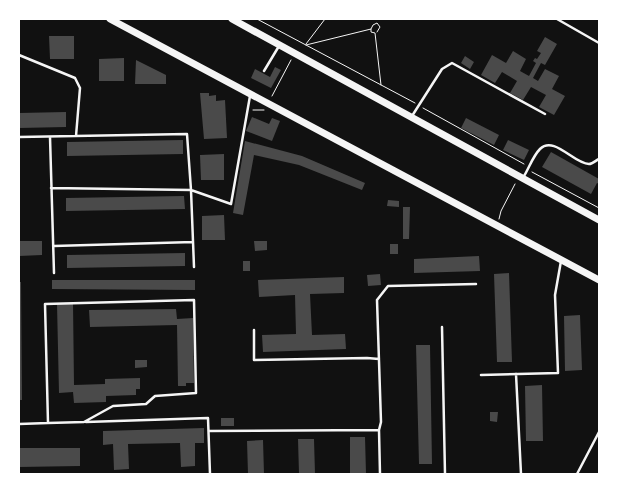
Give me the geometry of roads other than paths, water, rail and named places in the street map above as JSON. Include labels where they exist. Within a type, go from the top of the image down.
[{"type":"main road","points":[[110,19],[599,279]]},
{"type":"main road","points":[[232,19],[412,117],[520,180],[599,220]]},
{"type":"lane","points":[[557,19],[599,44]]},
{"type":"lane","points":[[264,71],[279,44]]},
{"type":"lane","points":[[19,56],[75,78],[80,88],[76,136]]},
{"type":"lane","points":[[412,117],[442,69],[452,63],[545,114]]},
{"type":"lane","points":[[52,188],[191,190],[231,204],[251,93]]},
{"type":"lane","points":[[19,136],[187,134],[194,267]]},
{"type":"lane","points":[[50,137],[54,273]]},
{"type":"lane","points":[[520,180],[528,170],[538,150],[546,145],[554,146],[587,164],[594,163],[599,158]]},
{"type":"lane","points":[[54,246],[193,242]]},
{"type":"lane","points":[[481,375],[558,373],[555,295],[561,259]]},
{"type":"lane","points":[[380,474],[379,430],[381,422],[377,300],[388,286],[476,284]]},
{"type":"lane","points":[[48,423],[45,304],[194,300],[196,393],[155,396],[146,404],[113,406],[84,422]]},
{"type":"lane","points":[[442,327],[445,474]]},
{"type":"lane","points":[[254,330],[254,360],[379,359]]},
{"type":"lane","points":[[516,374],[521,474]]},
{"type":"lane","points":[[19,424],[208,418],[210,474]]},
{"type":"lane","points":[[209,431],[379,430]]},
{"type":"lane","points":[[577,474],[599,432]]}]
